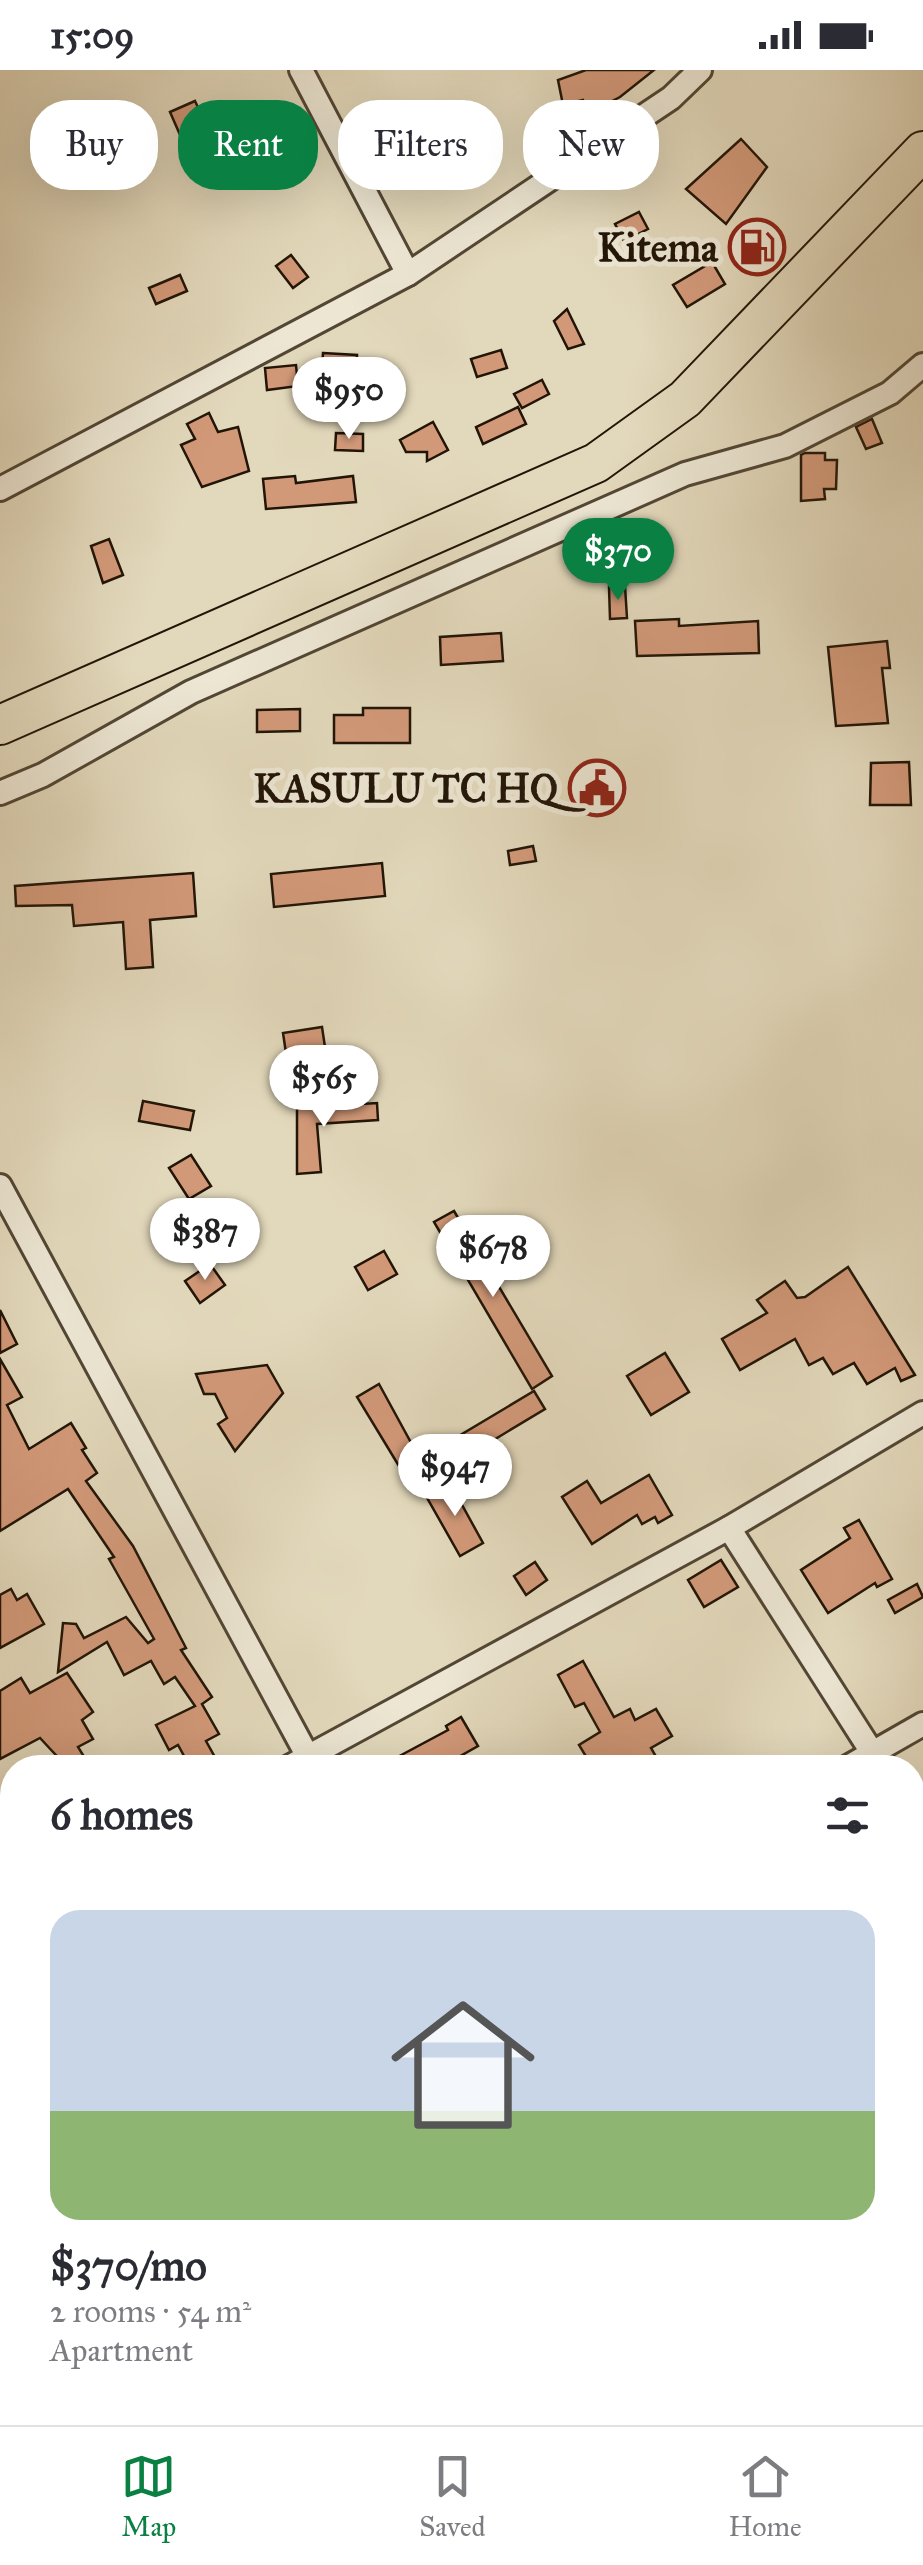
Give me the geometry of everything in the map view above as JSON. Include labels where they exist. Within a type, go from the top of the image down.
[{"type":"highway","points":[[0,724],[596,464],[685,399],[923,151]]},
{"type":"street","points":[[301,70],[408,274]]},
{"type":"street","points":[[0,489],[408,274],[671,98],[700,70]]},
{"type":"street","points":[[0,792],[43,776],[80,751],[192,692],[685,474],[785,446],[890,393],[923,365]]},
{"type":"street","points":[[0,1186],[298,1755]]},
{"type":"street","points":[[319,1755],[729,1528],[923,1413]]},
{"type":"street","points":[[729,1528],[874,1755]]},
{"type":"street","points":[[883,1755],[923,1724]]},
{"type":"building","points":[[586,70],[654,70],[614,100],[562,100],[558,80]]},
{"type":"building","points":[[178,108],[178,130],[170,112]]},
{"type":"building","points":[[741,139],[767,167],[726,224],[686,189]]},
{"type":"building","points":[[639,212],[648,229],[624,241],[615,224]]},
{"type":"building","points":[[291,255],[308,277],[293,288],[276,266]]},
{"type":"building","points":[[712,262],[725,284],[687,307],[673,285]]},
{"type":"building","points":[[180,275],[187,291],[156,304],[149,288]]},
{"type":"building","points":[[567,309],[584,344],[568,349],[554,321]]},
{"type":"building","points":[[501,350],[507,368],[477,377],[471,359]]},
{"type":"building","points":[[323,353],[357,355],[356,371],[322,369]]},
{"type":"building","points":[[296,365],[298,386],[267,390],[265,368]]},
{"type":"building","points":[[542,380],[549,394],[522,408],[514,394]]},
{"type":"building","points":[[518,407],[526,424],[483,444],[476,427]]},
{"type":"building","points":[[209,413],[218,432],[238,427],[249,471],[202,487],[181,445],[195,439],[187,424]]},
{"type":"building","points":[[872,419],[882,443],[866,449],[856,427]]},
{"type":"building","points":[[433,422],[448,450],[427,461],[427,452],[406,452],[400,440]]},
{"type":"building","points":[[336,433],[363,434],[363,451],[335,450]]},
{"type":"building","points":[[825,453],[825,460],[837,460],[836,489],[824,489],[825,499],[801,501],[801,455]]},
{"type":"building","points":[[295,476],[296,483],[353,476],[356,502],[266,509],[263,479]]},
{"type":"building","points":[[109,539],[123,575],[103,583],[91,546]]},
{"type":"building","points":[[625,586],[627,618],[610,619],[609,587]]},
{"type":"building","points":[[679,619],[679,626],[758,621],[759,653],[637,656],[635,621]]},
{"type":"building","points":[[501,633],[503,661],[441,665],[440,637]]},
{"type":"building","points":[[887,641],[890,668],[882,668],[888,723],[836,726],[828,647]]},
{"type":"building","points":[[363,708],[410,708],[410,743],[334,743],[334,715],[363,715]]},
{"type":"building","points":[[300,709],[300,731],[257,732],[257,710]]},
{"type":"building","points":[[909,762],[911,805],[870,805],[871,763]]},
{"type":"building","points":[[533,846],[536,861],[510,865],[508,851]]},
{"type":"building","points":[[382,863],[385,896],[274,907],[271,874]]},
{"type":"building","points":[[193,873],[196,916],[150,920],[153,967],[126,969],[123,922],[74,926],[72,905],[16,906],[15,886]]},
{"type":"building","points":[[322,1027],[325,1047],[286,1053],[283,1033]]},
{"type":"building","points":[[143,1101],[194,1111],[190,1130],[139,1121]]},
{"type":"building","points":[[377,1103],[378,1120],[317,1124],[321,1172],[297,1174],[297,1108]]},
{"type":"building","points":[[191,1155],[211,1186],[189,1199],[169,1168]]},
{"type":"building","points":[[454,1211],[552,1376],[532,1389],[434,1222]]},
{"type":"building","points":[[384,1251],[397,1274],[368,1290],[355,1267]]},
{"type":"building","points":[[210,1264],[225,1285],[200,1303],[185,1281]]},
{"type":"building","points":[[848,1267],[915,1375],[901,1381],[895,1368],[867,1384],[854,1363],[833,1374],[823,1358],[809,1365],[795,1339],[740,1370],[722,1339],[767,1313],[757,1300],[785,1281],[797,1298],[805,1297]]},
{"type":"building","points":[[0,1310],[17,1344],[0,1353]]},
{"type":"building","points":[[665,1353],[689,1392],[651,1415],[627,1376]]},
{"type":"building","points":[[0,1359],[22,1397],[7,1405],[29,1449],[71,1423],[86,1448],[82,1450],[97,1473],[86,1481],[133,1546],[186,1648],[181,1650],[212,1697],[202,1704],[219,1734],[206,1741],[214,1755],[184,1755],[178,1745],[169,1750],[156,1725],[195,1706],[175,1677],[164,1684],[151,1661],[124,1675],[107,1642],[58,1672],[63,1623],[76,1624],[84,1638],[126,1617],[148,1643],[154,1639],[109,1559],[114,1557],[68,1489],[0,1531]]},
{"type":"building","points":[[267,1365],[283,1393],[235,1451],[218,1424],[227,1418],[215,1394],[204,1394],[196,1374]]},
{"type":"building","points":[[379,1384],[421,1461],[402,1471],[357,1397]]},
{"type":"building","points":[[534,1391],[545,1409],[434,1476],[422,1458]]},
{"type":"building","points":[[649,1475],[672,1515],[658,1523],[655,1517],[642,1524],[637,1515],[592,1544],[562,1497],[587,1481],[601,1503]]},
{"type":"building","points":[[450,1483],[483,1543],[460,1556],[426,1496]]},
{"type":"building","points":[[859,1520],[892,1579],[877,1587],[875,1583],[828,1613],[801,1570],[850,1538],[844,1528]]},
{"type":"building","points":[[721,1560],[738,1587],[704,1607],[688,1580]]},
{"type":"building","points":[[535,1562],[547,1580],[526,1595],[514,1576]]},
{"type":"building","points":[[917,1584],[923,1597],[895,1613],[888,1600]]},
{"type":"building","points":[[11,1589],[17,1600],[27,1594],[44,1624],[0,1648],[0,1595]]},
{"type":"building","points":[[583,1661],[614,1717],[630,1709],[635,1720],[656,1709],[672,1736],[651,1748],[655,1755],[585,1755],[579,1745],[600,1732],[584,1703],[575,1707],[558,1675]]},
{"type":"building","points":[[67,1673],[93,1712],[82,1720],[93,1739],[78,1747],[83,1755],[56,1755],[40,1738],[0,1755],[0,1691],[21,1678],[30,1693]]},
{"type":"building","points":[[461,1717],[478,1746],[462,1755],[401,1755],[448,1730],[446,1726]]},
{"type":"place","name":"Kitema","points":[[757,247]]},
{"type":"place","name":"KASULU TC HQ","points":[[597,788]]}]
